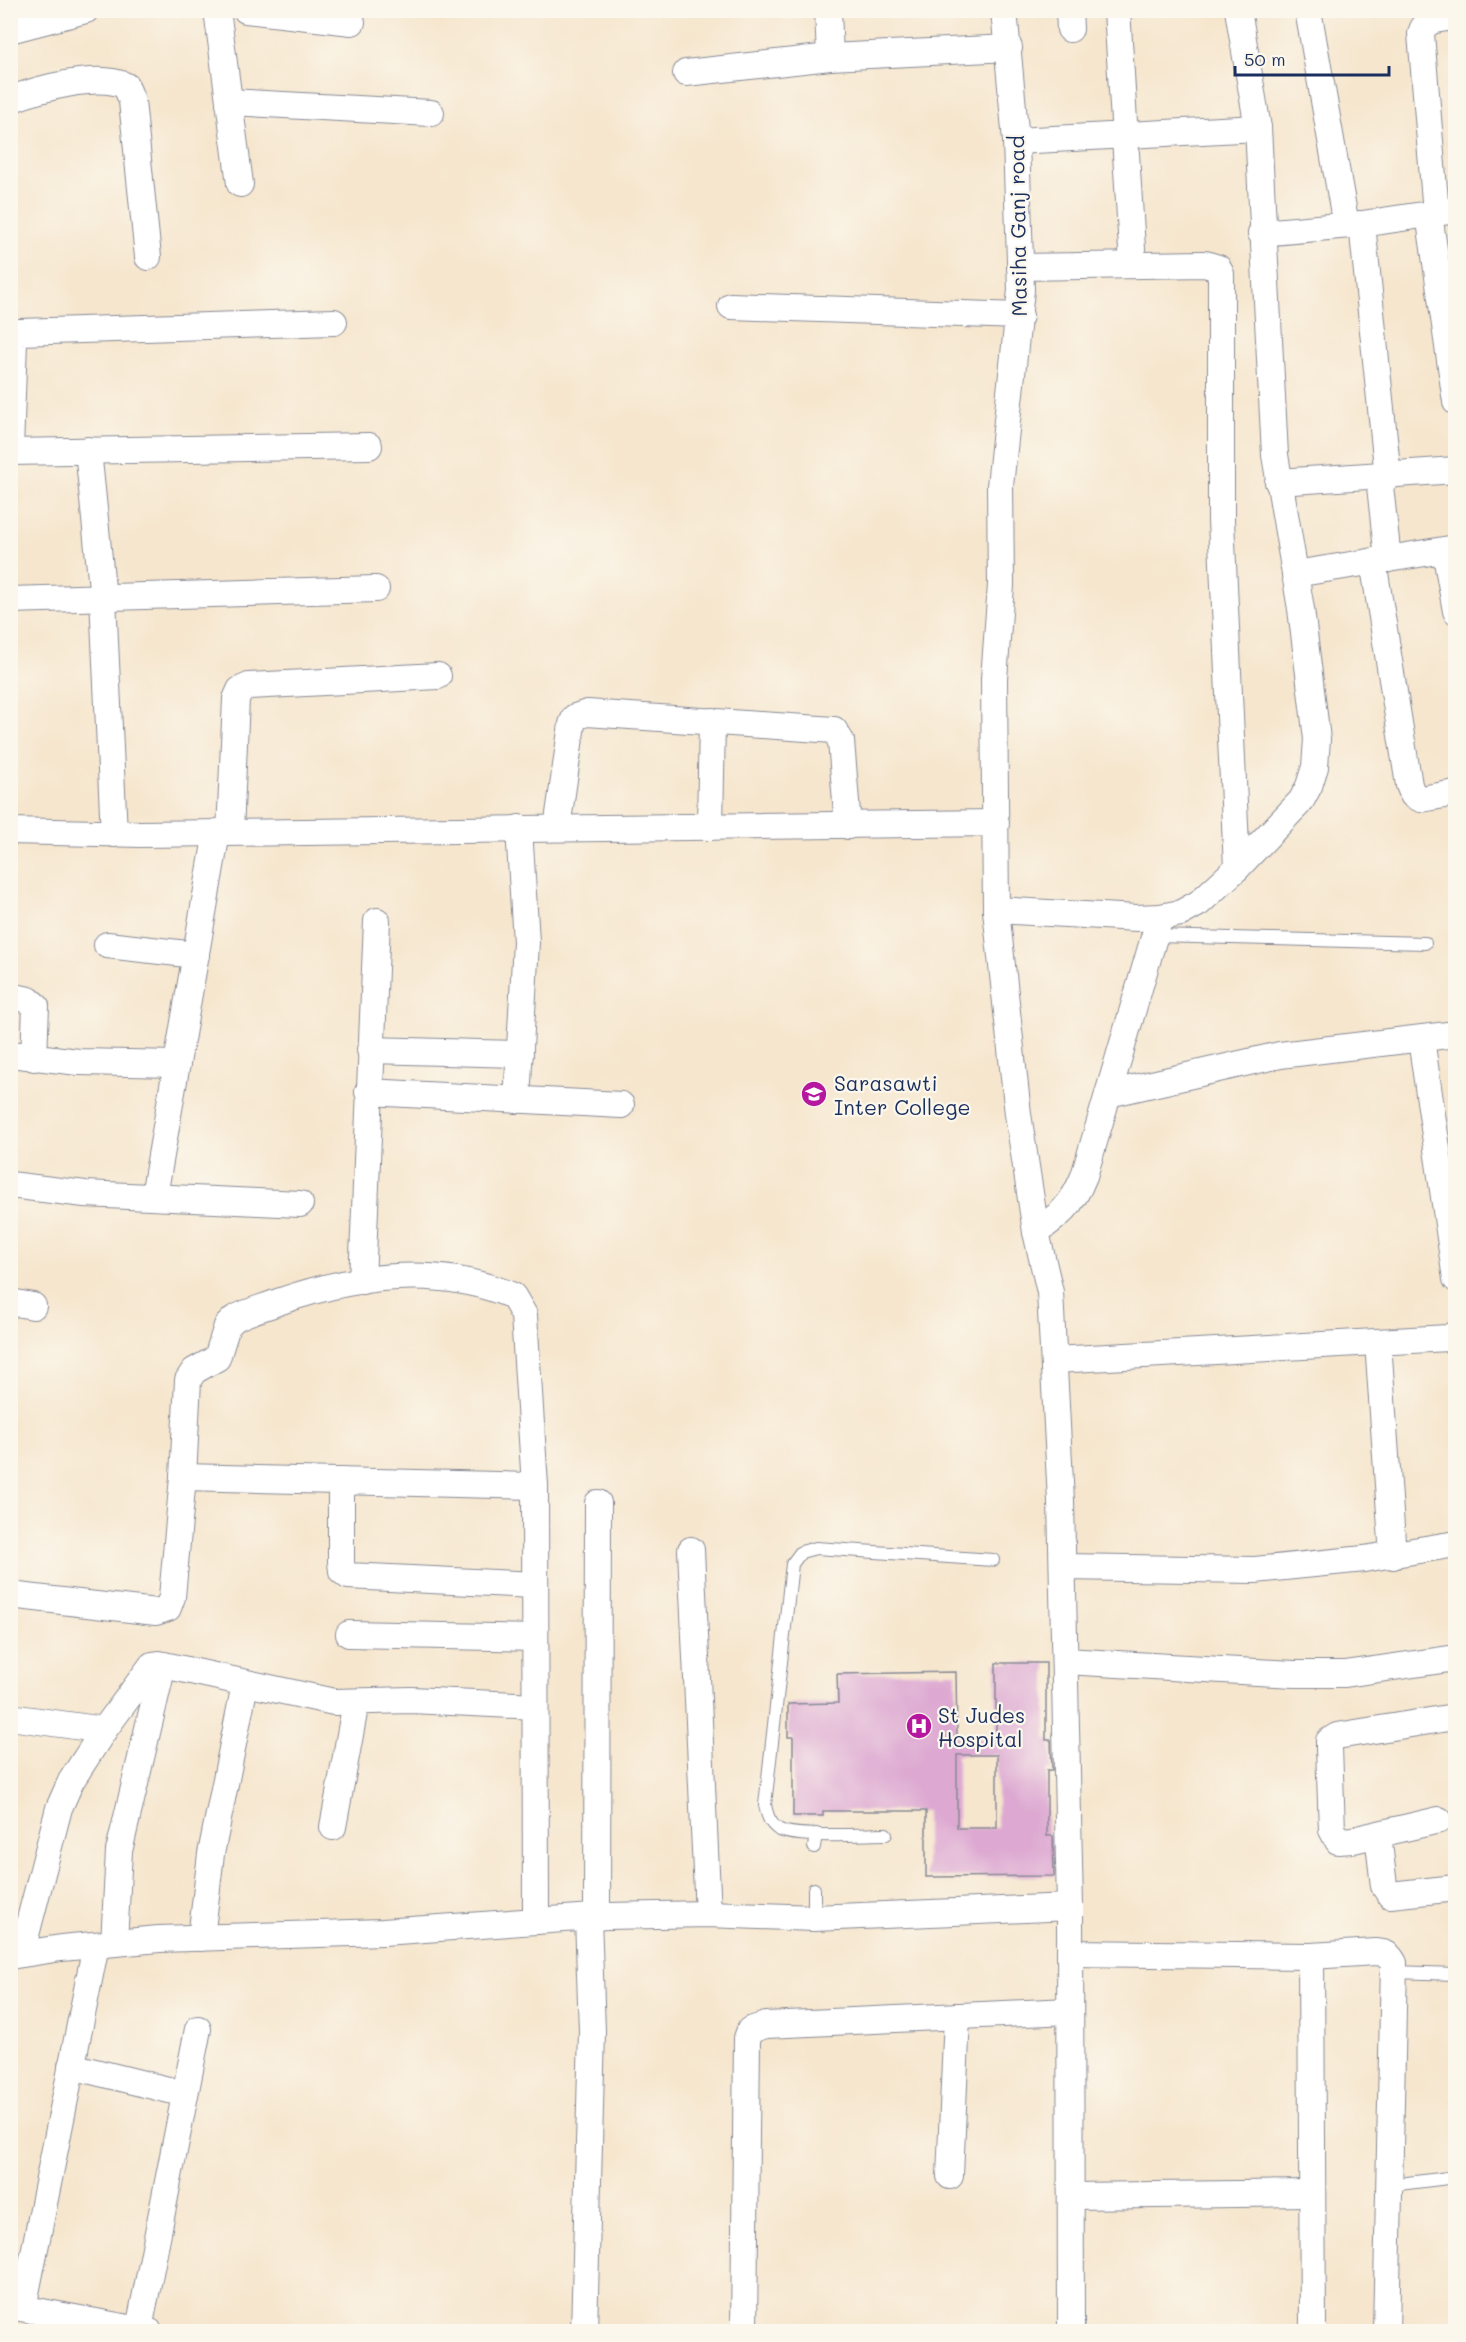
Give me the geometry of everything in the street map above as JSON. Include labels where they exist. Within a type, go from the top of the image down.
[{"type":"street","points":[[10,30],[86,10]]},
{"type":"street","points":[[217,10],[240,184]]},
{"type":"street","points":[[246,10],[352,22]]},
{"type":"street","points":[[828,10],[830,57]]},
{"type":"street","name":"Masiha Ganj road","points":[[1004,10],[1016,141],[1020,316],[1000,486],[1001,585],[994,679],[996,910],[1018,1114],[1036,1232],[1050,1292],[1054,1360],[1063,1567],[1070,1906],[1071,2331]]},
{"type":"street","points":[[1117,10],[1133,265]]},
{"type":"street","points":[[996,910],[1158,927],[1199,903],[1237,868],[1300,801],[1309,786],[1315,767],[1317,738],[1294,574],[1278,482],[1261,233],[1258,128],[1238,10]]},
{"type":"street","points":[[1308,10],[1354,224],[1383,477],[1381,560],[1410,785],[1413,795],[1421,799],[1455,793]]},
{"type":"street","points":[[1455,17],[1429,22],[1422,28],[1421,34],[1440,212],[1455,402]]},
{"type":"street","points":[[687,74],[830,57],[1009,48]]},
{"type":"street","points":[[10,100],[48,86],[111,81],[126,86],[132,101],[148,256]]},
{"type":"street","points":[[229,102],[431,113]]},
{"type":"street","points":[[1016,141],[1258,128]]},
{"type":"street","points":[[1261,233],[1354,224],[1440,212]]},
{"type":"street","points":[[1020,267],[1205,264],[1218,268],[1221,274],[1221,520],[1237,868]]},
{"type":"street","points":[[731,306],[1020,316]]},
{"type":"street","points":[[334,322],[23,332],[15,337],[12,360],[10,449],[369,446]]},
{"type":"street","points":[[88,450],[103,598],[114,834]]},
{"type":"street","points":[[1278,482],[1383,477],[1455,470]]},
{"type":"street","points":[[1294,574],[1450,549],[1455,611]]},
{"type":"street","points":[[10,600],[376,590]]},
{"type":"street","points":[[154,1196],[196,955],[223,832],[236,699],[240,690],[249,686],[438,676]]},
{"type":"street","points":[[557,828],[574,717],[587,713],[834,730],[841,741],[848,826]]},
{"type":"street","points":[[710,827],[712,721]]},
{"type":"street","points":[[10,831],[114,834],[996,823]]},
{"type":"street","points":[[517,1100],[526,942],[519,828]]},
{"type":"street","points":[[362,1281],[368,1092],[377,921]]},
{"type":"street","points":[[1036,1232],[1062,1213],[1074,1199],[1084,1176],[1158,927]]},
{"type":"street","points":[[107,945],[196,955]]},
{"type":"street","points":[[10,996],[29,1000],[36,1006],[22,1056],[79,1062],[177,1064]]},
{"type":"street","points":[[1108,1094],[1280,1054],[1455,1034]]},
{"type":"street","points":[[1421,1039],[1454,1251],[1455,1279]]},
{"type":"street","points":[[370,1050],[520,1054]]},
{"type":"street","points":[[368,1092],[621,1105]]},
{"type":"street","points":[[10,1185],[86,1194],[300,1204]]},
{"type":"street","points":[[10,1595],[164,1611],[172,1597],[183,1478],[188,1380],[194,1371],[217,1358],[229,1323],[240,1316],[322,1287],[362,1281],[453,1279],[513,1296],[524,1315],[535,1486],[536,1921]]},
{"type":"street","points":[[1054,1360],[1378,1342],[1455,1335]]},
{"type":"street","points":[[1378,1342],[1393,1556]]},
{"type":"street","points":[[183,1478],[535,1486]]},
{"type":"street","points":[[341,1481],[341,1562],[342,1571],[348,1576],[535,1585]]},
{"type":"street","points":[[584,2331],[592,2031],[598,1503]]},
{"type":"street","points":[[1063,1567],[1255,1570],[1393,1556],[1455,1544]]},
{"type":"street","points":[[691,1550],[708,1914]]},
{"type":"street","points":[[349,1634],[535,1638]]},
{"type":"street","points":[[1065,1661],[1294,1674],[1345,1674],[1455,1658]]},
{"type":"street","points":[[536,1706],[411,1700],[356,1702],[315,1700],[155,1664],[145,1671],[71,1781],[59,1808],[16,1955],[105,1944],[201,1938],[383,1932],[592,1917],[708,1914],[814,1918],[1070,1906]]},
{"type":"street","points":[[163,1665],[119,1851],[105,1944],[71,2066],[17,2307],[144,2330],[198,2029]]},
{"type":"street","points":[[201,1938],[211,1854],[245,1684]]},
{"type":"street","points":[[333,1827],[356,1702]]},
{"type":"street","points":[[10,1717],[104,1730]]},
{"type":"street","points":[[1438,1820],[1346,1841],[1334,1837],[1329,1741],[1337,1736],[1448,1718]]},
{"type":"street","points":[[1378,1834],[1384,1886],[1390,1894],[1455,1888]]},
{"type":"street","points":[[1070,1953],[1311,1956],[1386,1953],[1394,1963],[1391,2185],[1386,2331]]},
{"type":"street","points":[[1311,1956],[1313,2331]]},
{"type":"street","points":[[744,2331],[747,2038],[750,2030],[766,2025],[1070,2011]]},
{"type":"street","points":[[950,2176],[957,2016]]},
{"type":"street","points":[[71,2066],[185,2094]]},
{"type":"street","points":[[1071,2196],[1312,2193]]},
{"type":"lane","points":[[1158,927],[1425,943]]},
{"type":"lane","points":[[886,1834],[816,1834],[780,1830],[771,1824],[765,1805],[783,1621],[792,1564],[796,1556],[807,1549],[816,1548],[993,1560]]},
{"type":"lane","points":[[814,1847],[816,1834]]},
{"type":"lane","points":[[814,1889],[814,1918]]},
{"type":"lane","points":[[1394,1972],[1455,1974]]},
{"type":"lane","points":[[1391,2185],[1455,2177]]},
{"type":"building","points":[[996,1663],[1046,1663],[1046,1740],[1051,1740],[1052,1770],[1047,1770],[1047,1836],[1053,1836],[1054,1876],[926,1877],[926,1811],[823,1811],[823,1816],[793,1816],[793,1737],[788,1737],[788,1704],[838,1703],[837,1674],[956,1672],[957,1738],[996,1738]],"holes":[[[957,1755],[997,1755],[997,1828],[957,1828]]]},
{"type":"place","name":"Sarasawti Inter College","points":[[814,1094]]},
{"type":"place","name":"St Judes Hospital","points":[[919,1726]]}]
